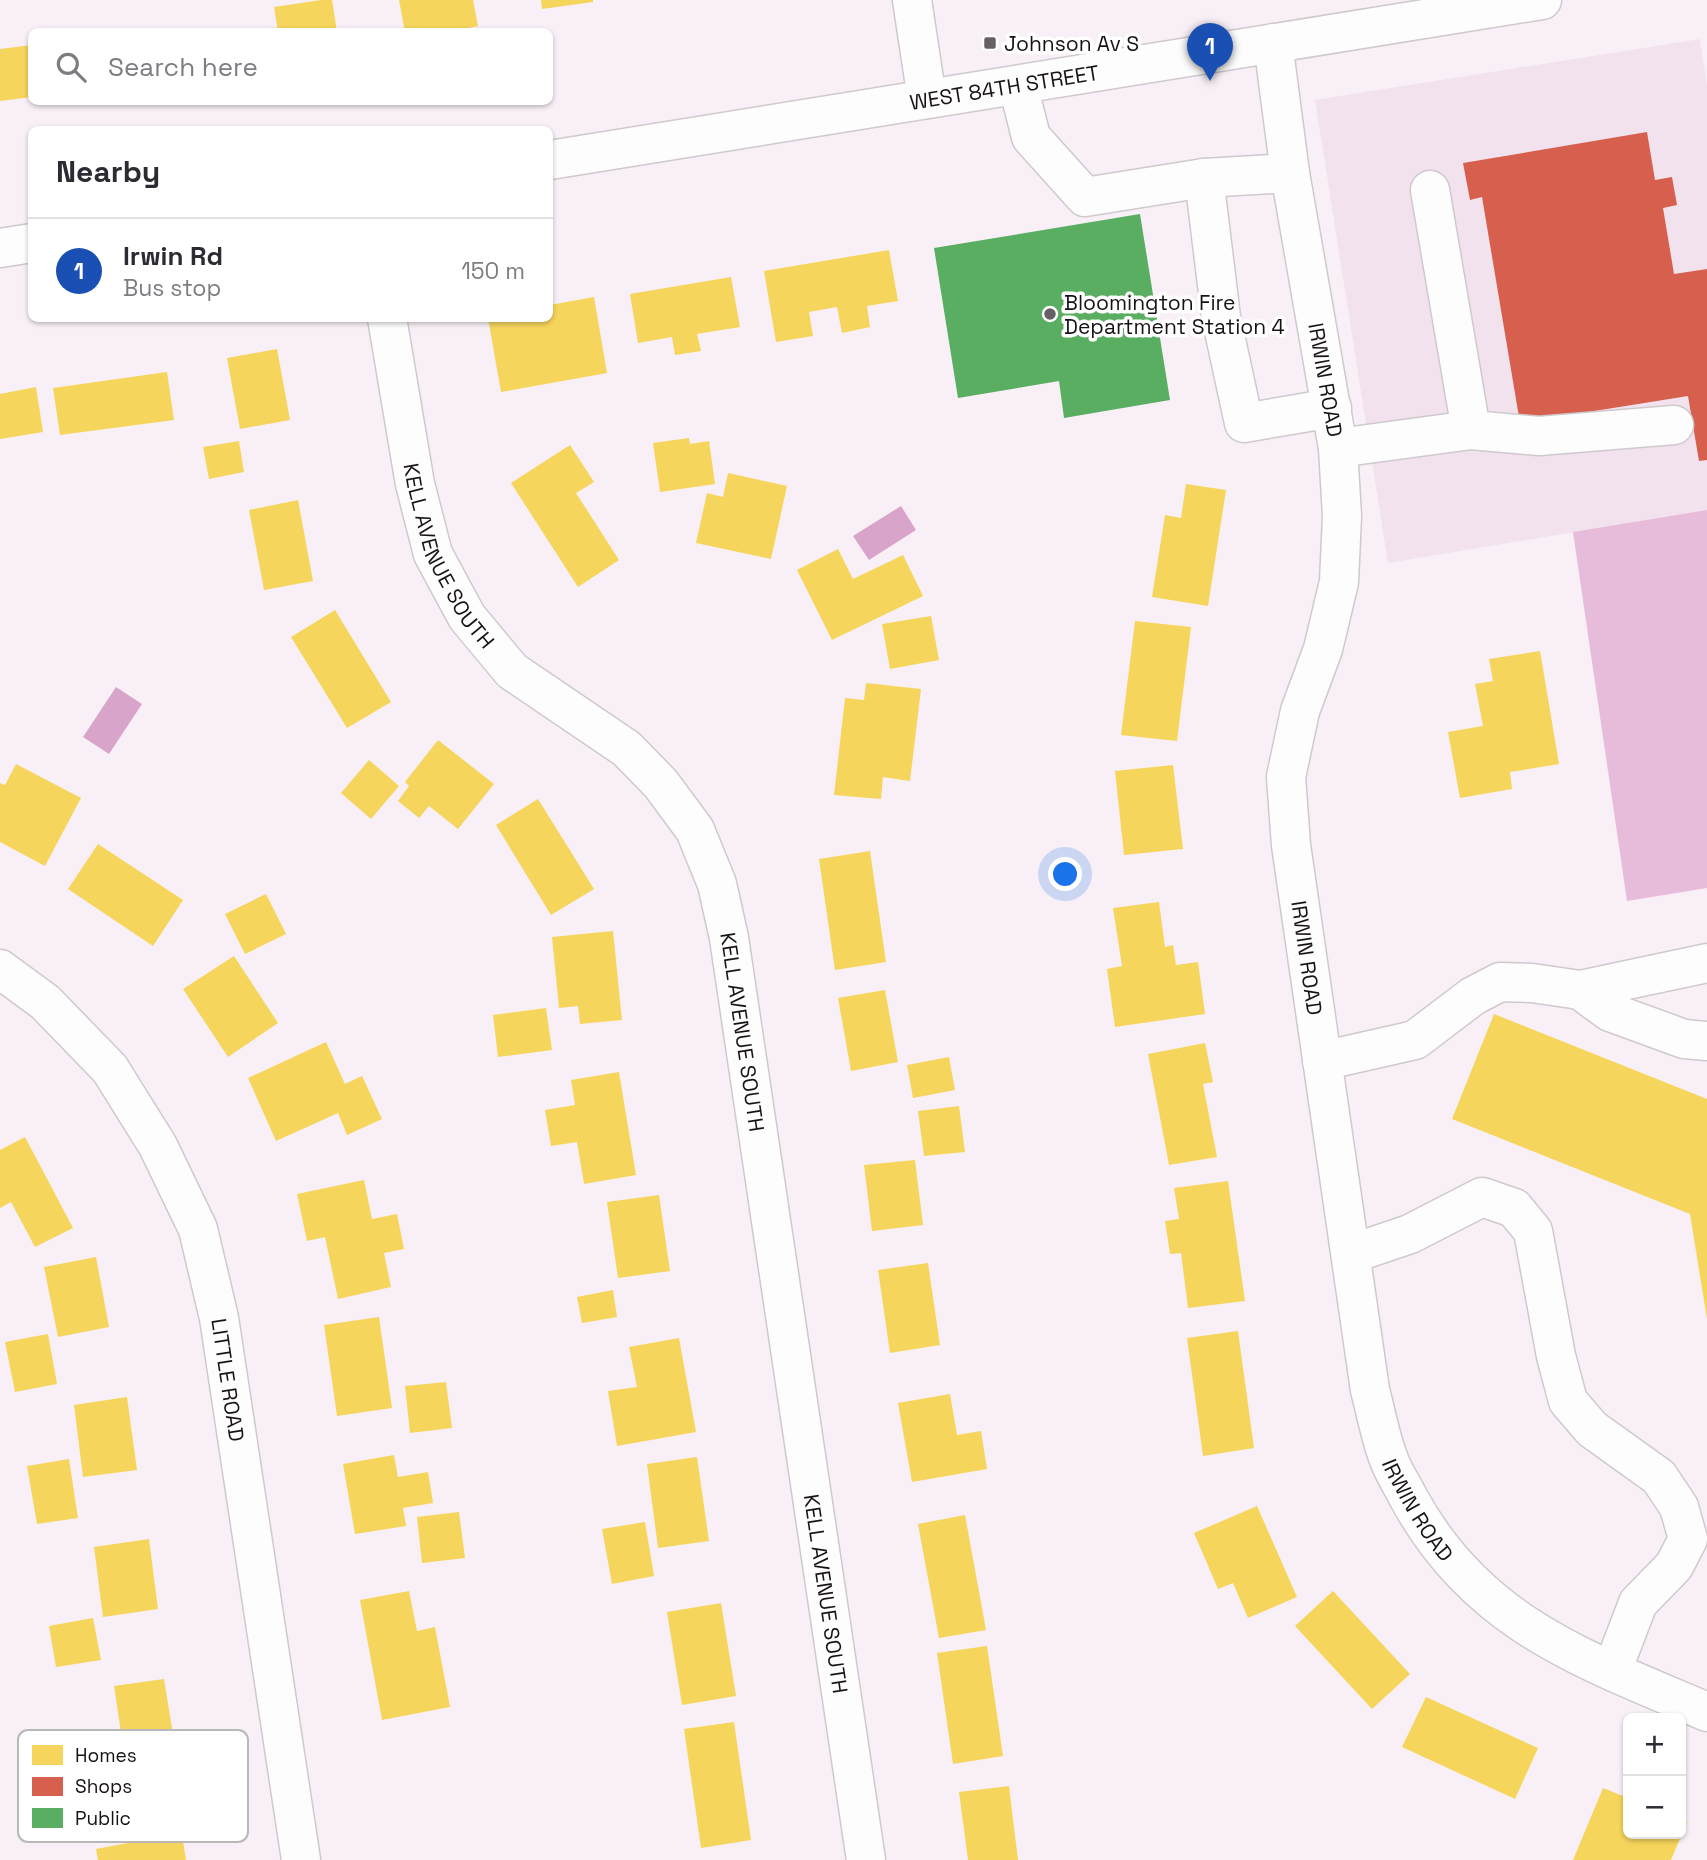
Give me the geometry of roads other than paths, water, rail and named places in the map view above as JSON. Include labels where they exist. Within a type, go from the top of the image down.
[{"type":"street","points":[[912,0],[927,99]]},
{"type":"street","name":"WEST 84TH STREET","points":[[553,160],[1542,0]]},
{"type":"street","name":"IRWIN ROAD","points":[[1273,43],[1290,173],[1338,448],[1342,516],[1339,582],[1323,649],[1300,711],[1286,777],[1290,845],[1370,1390],[1388,1458],[1421,1521],[1463,1576],[1517,1621],[1577,1656],[1707,1712]]},
{"type":"street","points":[[1018,85],[1031,137],[1085,197],[1204,178],[1290,173]]},
{"type":"street","points":[[1204,178],[1222,317],[1244,423],[1332,408]]},
{"type":"street","points":[[1430,190],[1471,430]]},
{"type":"street","points":[[0,248],[28,244]]},
{"type":"street","name":"KELL AVENUE SOUTH","points":[[388,322],[415,484],[433,554],[467,617],[512,671],[627,749],[661,784],[695,830],[717,884],[731,951],[866,1860]]},
{"type":"street","points":[[1338,448],[1471,430],[1539,436],[1674,425]]},
{"type":"street","points":[[1322,1061],[1415,1040],[1473,996],[1500,982],[1532,983],[1580,990],[1707,963]]},
{"type":"street","name":"LITTLE ROAD","points":[[0,969],[45,1002],[110,1069],[158,1146],[198,1229],[219,1318],[301,1860]]},
{"type":"street","points":[[1580,990],[1610,1012],[1684,1039],[1707,1041]]},
{"type":"street","points":[[1351,1254],[1410,1234],[1482,1197],[1514,1208],[1533,1231],[1556,1356],[1568,1401],[1592,1429],[1659,1477],[1679,1507],[1688,1539],[1674,1566],[1638,1603],[1612,1671]]},
{"type":"place","name":"Johnson Av S","points":[[990,43]]},
{"type":"place","name":"Irwin Rd","points":[[1210,81]]},
{"type":"place","name":"Bloomington Fire Department Station 4","points":[[1050,314]]}]
